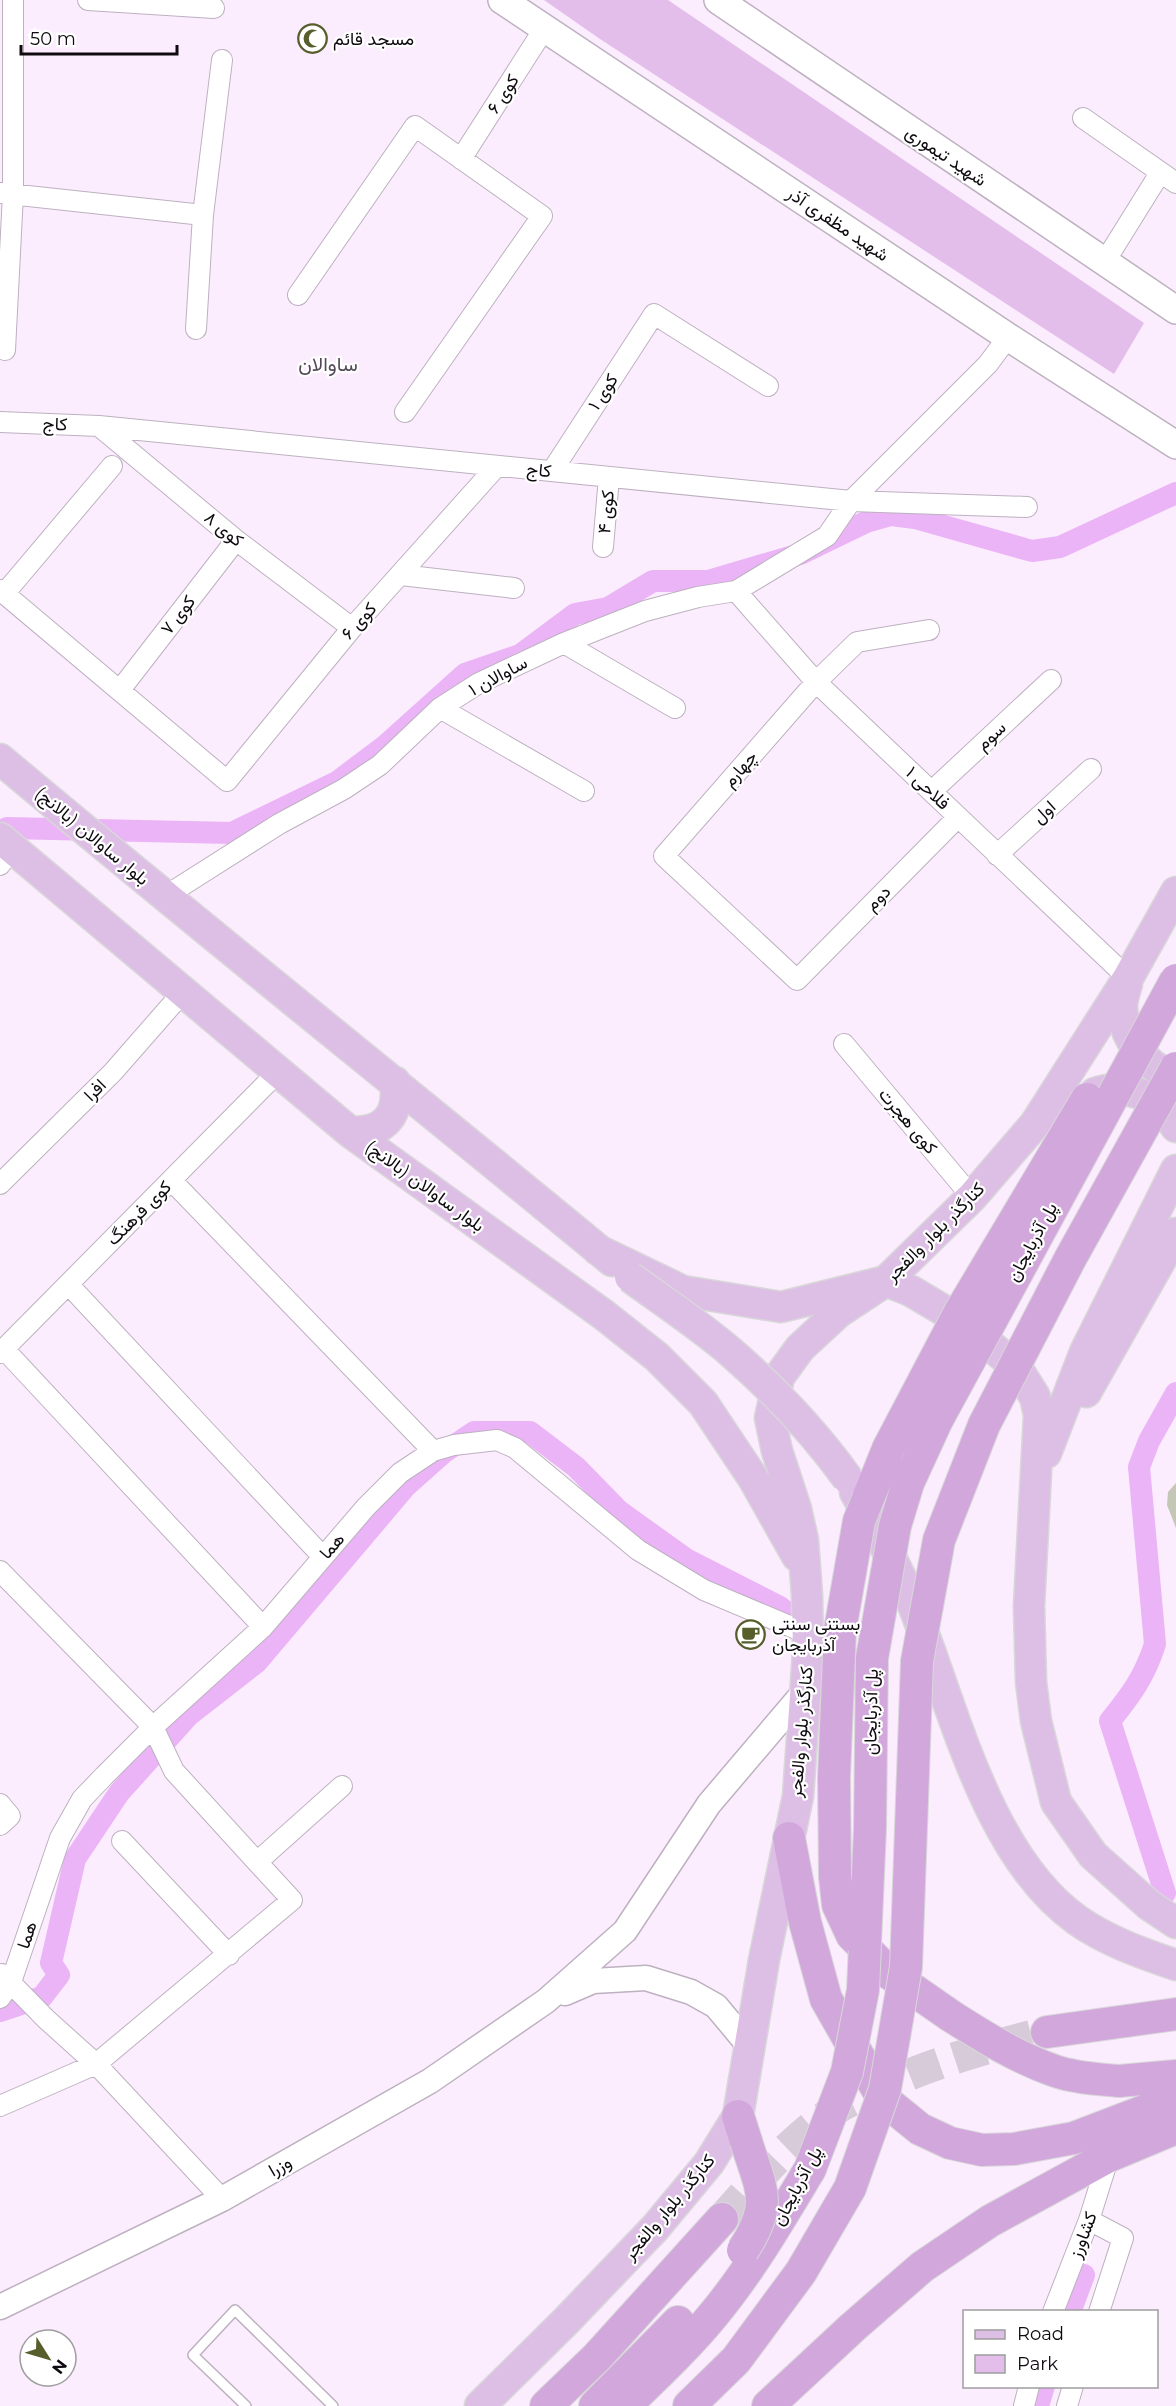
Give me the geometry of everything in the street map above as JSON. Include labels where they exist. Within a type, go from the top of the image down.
[{"type":"highway","points":[[1176,975],[1097,1083],[1026,1198],[960,1312],[888,1449],[859,1521],[840,1630],[836,1684],[835,1877],[838,1905],[852,1935],[889,1973],[977,2032],[1020,2056],[1056,2072],[1119,2081],[1176,2076]]},
{"type":"highway","name":"پل آذربایجان","points":[[625,2406],[714,2314],[763,2247],[810,2169],[847,2072],[863,1990],[870,1828],[872,1658],[895,1526],[905,1494],[937,1420],[1176,980]]},
{"type":"highway","points":[[689,2406],[736,2360],[801,2272],[850,2188],[885,2089],[906,1967],[917,1661],[939,1540],[984,1425],[1070,1259],[1176,1068]]},
{"type":"highway","points":[[789,1838],[804,1922],[826,1999],[883,2099],[920,2129],[950,2143],[982,2150],[1014,2149],[1074,2138],[1176,2099]]},
{"type":"highway","points":[[1047,2032],[1176,2014]]},
{"type":"highway","points":[[768,2406],[922,2267],[990,2221],[1109,2156],[1176,2128]]},
{"type":"highway","points":[[595,2406],[674,2326],[743,2250],[757,2229],[764,2198],[742,2129]]},
{"type":"highway","points":[[546,2406],[597,2357],[722,2219]]},
{"type":"main road","name":"شهید مظفری آذر","points":[[502,0],[1008,337],[1176,445]]},
{"type":"main road","name":"شهید تیموری","points":[[721,1],[1176,310]]},
{"type":"main road","name":"بلوار ساوالان (بالانج)","points":[[0,759],[164,897],[395,1082],[630,1276],[733,1354],[793,1413],[829,1452],[848,1479],[912,1603],[959,1733],[988,1799],[1017,1856],[1044,1890],[1076,1919],[1123,1947],[1176,1965]]},
{"type":"main road","name":"بلوار ساوالان (بالانج)","points":[[4,850],[183,992],[351,1132],[604,1315],[657,1357],[703,1403],[753,1478],[805,1570]]},
{"type":"main road","name":"کنارگذر بلوار والفجر","points":[[480,2406],[655,2228],[709,2163],[742,2129],[764,1960],[798,1796],[808,1653],[801,1530],[777,1451],[770,1418],[779,1377],[800,1348],[839,1312],[886,1281],[972,1197],[1035,1124],[1128,978],[1176,892]]},
{"type":"main road","points":[[1128,978],[1122,1004],[1123,1022],[1129,1037],[1152,1065],[1176,1076]]},
{"type":"main road","points":[[351,1132],[367,1132],[382,1126],[393,1114],[397,1098],[395,1082]]},
{"type":"main road","points":[[1035,1124],[1076,1100],[1107,1089],[1134,1091],[1158,1104],[1176,1127]]},
{"type":"main road","points":[[1036,1478],[1085,1353],[1176,1170]]},
{"type":"main road","points":[[1036,1478],[1176,1233]]},
{"type":"main road","points":[[598,1250],[683,1291],[781,1306],[886,1281],[911,1291],[960,1320],[1017,1368],[1035,1397],[1039,1415],[1029,1606],[1031,1682],[1036,1720],[1056,1802],[1093,1855],[1149,1905],[1176,1923]]},
{"type":"street","points":[[5,350],[13,0]]},
{"type":"street","points":[[88,0],[214,8]]},
{"type":"street","name":"کوی ۶","points":[[461,159],[544,29]]},
{"type":"street","points":[[196,329],[202,214],[222,60]]},
{"type":"street","points":[[1083,118],[1168,178],[1104,263]]},
{"type":"street","points":[[298,295],[415,126],[542,216],[405,412]]},
{"type":"street","points":[[7,193],[202,214]]},
{"type":"street","name":"کوی ۱","points":[[552,471],[654,314],[768,386]]},
{"type":"street","points":[[850,501],[988,364],[1008,337]]},
{"type":"street","name":"کاج","points":[[0,422],[99,426],[850,501],[1028,507]]},
{"type":"street","name":"کوی ۸","points":[[99,426],[236,540],[352,628]]},
{"type":"street","points":[[112,466],[2,592],[120,690]]},
{"type":"street","name":"کوی ۶","points":[[120,690],[227,781],[352,628],[497,466]]},
{"type":"street","name":"کوی ۴","points":[[603,546],[609,477]]},
{"type":"street","name":"ساوالان ۱","points":[[164,897],[279,824],[344,789],[380,765],[440,708],[479,683],[564,643],[645,611],[698,597],[736,591],[826,536],[850,501]]},
{"type":"street","name":"کوی ۷","points":[[120,690],[236,540]]},
{"type":"street","points":[[401,574],[514,588]]},
{"type":"street","name":"فلاحی ۱","points":[[736,591],[816,682],[1128,978]]},
{"type":"street","name":"چهارم","points":[[797,980],[664,856],[816,682],[857,642],[929,630]]},
{"type":"street","points":[[564,643],[675,708]]},
{"type":"street","name":"سوم","points":[[932,791],[1051,680]]},
{"type":"street","points":[[440,708],[584,791]]},
{"type":"street","name":"اول","points":[[997,855],[1091,769]]},
{"type":"street","name":"دوم","points":[[797,980],[958,817]]},
{"type":"street","name":"افرا","points":[[0,1184],[113,1072],[183,992]]},
{"type":"street","name":"کوی هجرت","points":[[844,1044],[972,1197]]},
{"type":"street","name":"کوی فرهنگ","points":[[2,1351],[278,1072]]},
{"type":"street","points":[[171,1180],[433,1451]]},
{"type":"street","points":[[68,1284],[323,1557]]},
{"type":"street","points":[[2,1351],[263,1627]]},
{"type":"street","name":"هما","points":[[4,1984],[60,1838],[70,1817],[89,1792],[153,1727],[263,1627],[374,1498],[400,1473],[433,1451],[454,1445],[497,1440],[515,1448],[638,1550],[704,1590],[806,1634]]},
{"type":"street","points":[[0,1571],[153,1727],[174,1771],[292,1900],[96,2064],[0,2106]]},
{"type":"street","points":[[546,2001],[625,1930],[709,1804],[805,1691]]},
{"type":"street","points":[[257,1862],[342,1786]]},
{"type":"street","points":[[0,1804],[10,1816],[0,1825]]},
{"type":"street","points":[[122,1841],[229,1955]]},
{"type":"street","points":[[546,2001],[593,1981],[646,1978],[691,1992],[716,2006],[751,2048]]},
{"type":"street","points":[[4,1984],[96,2064],[222,2199]]},
{"type":"street","name":"وزرا","points":[[0,2307],[222,2199],[430,2081],[546,2001]]},
{"type":"street","name":"کشاورز","points":[[1054,2310],[1089,2220],[1109,2156]]},
{"type":"street","points":[[1089,2220],[1123,2238],[1100,2310]]},
{"type":"street","points":[[1024,2406],[1028,2388]]},
{"type":"street","points":[[1067,2406],[1072,2388]]},
{"type":"lane","points":[[246,2406],[193,2355],[235,2310],[333,2406]]},
{"type":"green space","points":[[544,0],[668,0],[1144,323],[1114,374],[600,39]]},
{"type":"building","points":[[1176,1483],[1176,1528],[1167,1505],[1168,1492]]},
{"type":"waterway","points":[[0,833],[7,828],[232,833],[337,782],[386,745],[465,674],[520,655],[575,614],[608,608],[653,581],[708,581],[800,554],[866,522],[891,515],[915,518],[1032,551],[1060,547],[1176,493]]},
{"type":"waterway","points":[[1165,1893],[1110,1721],[1137,1685],[1155,1644],[1139,1467],[1149,1441],[1176,1393]]},
{"type":"waterway","points":[[0,2011],[42,1997],[59,1975],[51,1963],[75,1859],[119,1793],[189,1715],[257,1662],[406,1486],[443,1453],[474,1432],[530,1432],[576,1467],[619,1511],[686,1559],[780,1607],[805,1627]]},
{"type":"waterway","points":[[1071,2310],[1084,2275]]},
{"type":"waterway","points":[[1038,2406],[1043,2388]]},
{"type":"tunnel","points":[[722,2219],[792,2144],[841,2106],[937,2064],[1047,2032]]},
{"type":"place","name":"مسجد قائم","points":[[312,39]]},
{"type":"place","name":"بستنی سنتی آذربایجان","points":[[751,1634]]},
{"type":"district","name":"ساوالان","points":[[328,364]]}]
